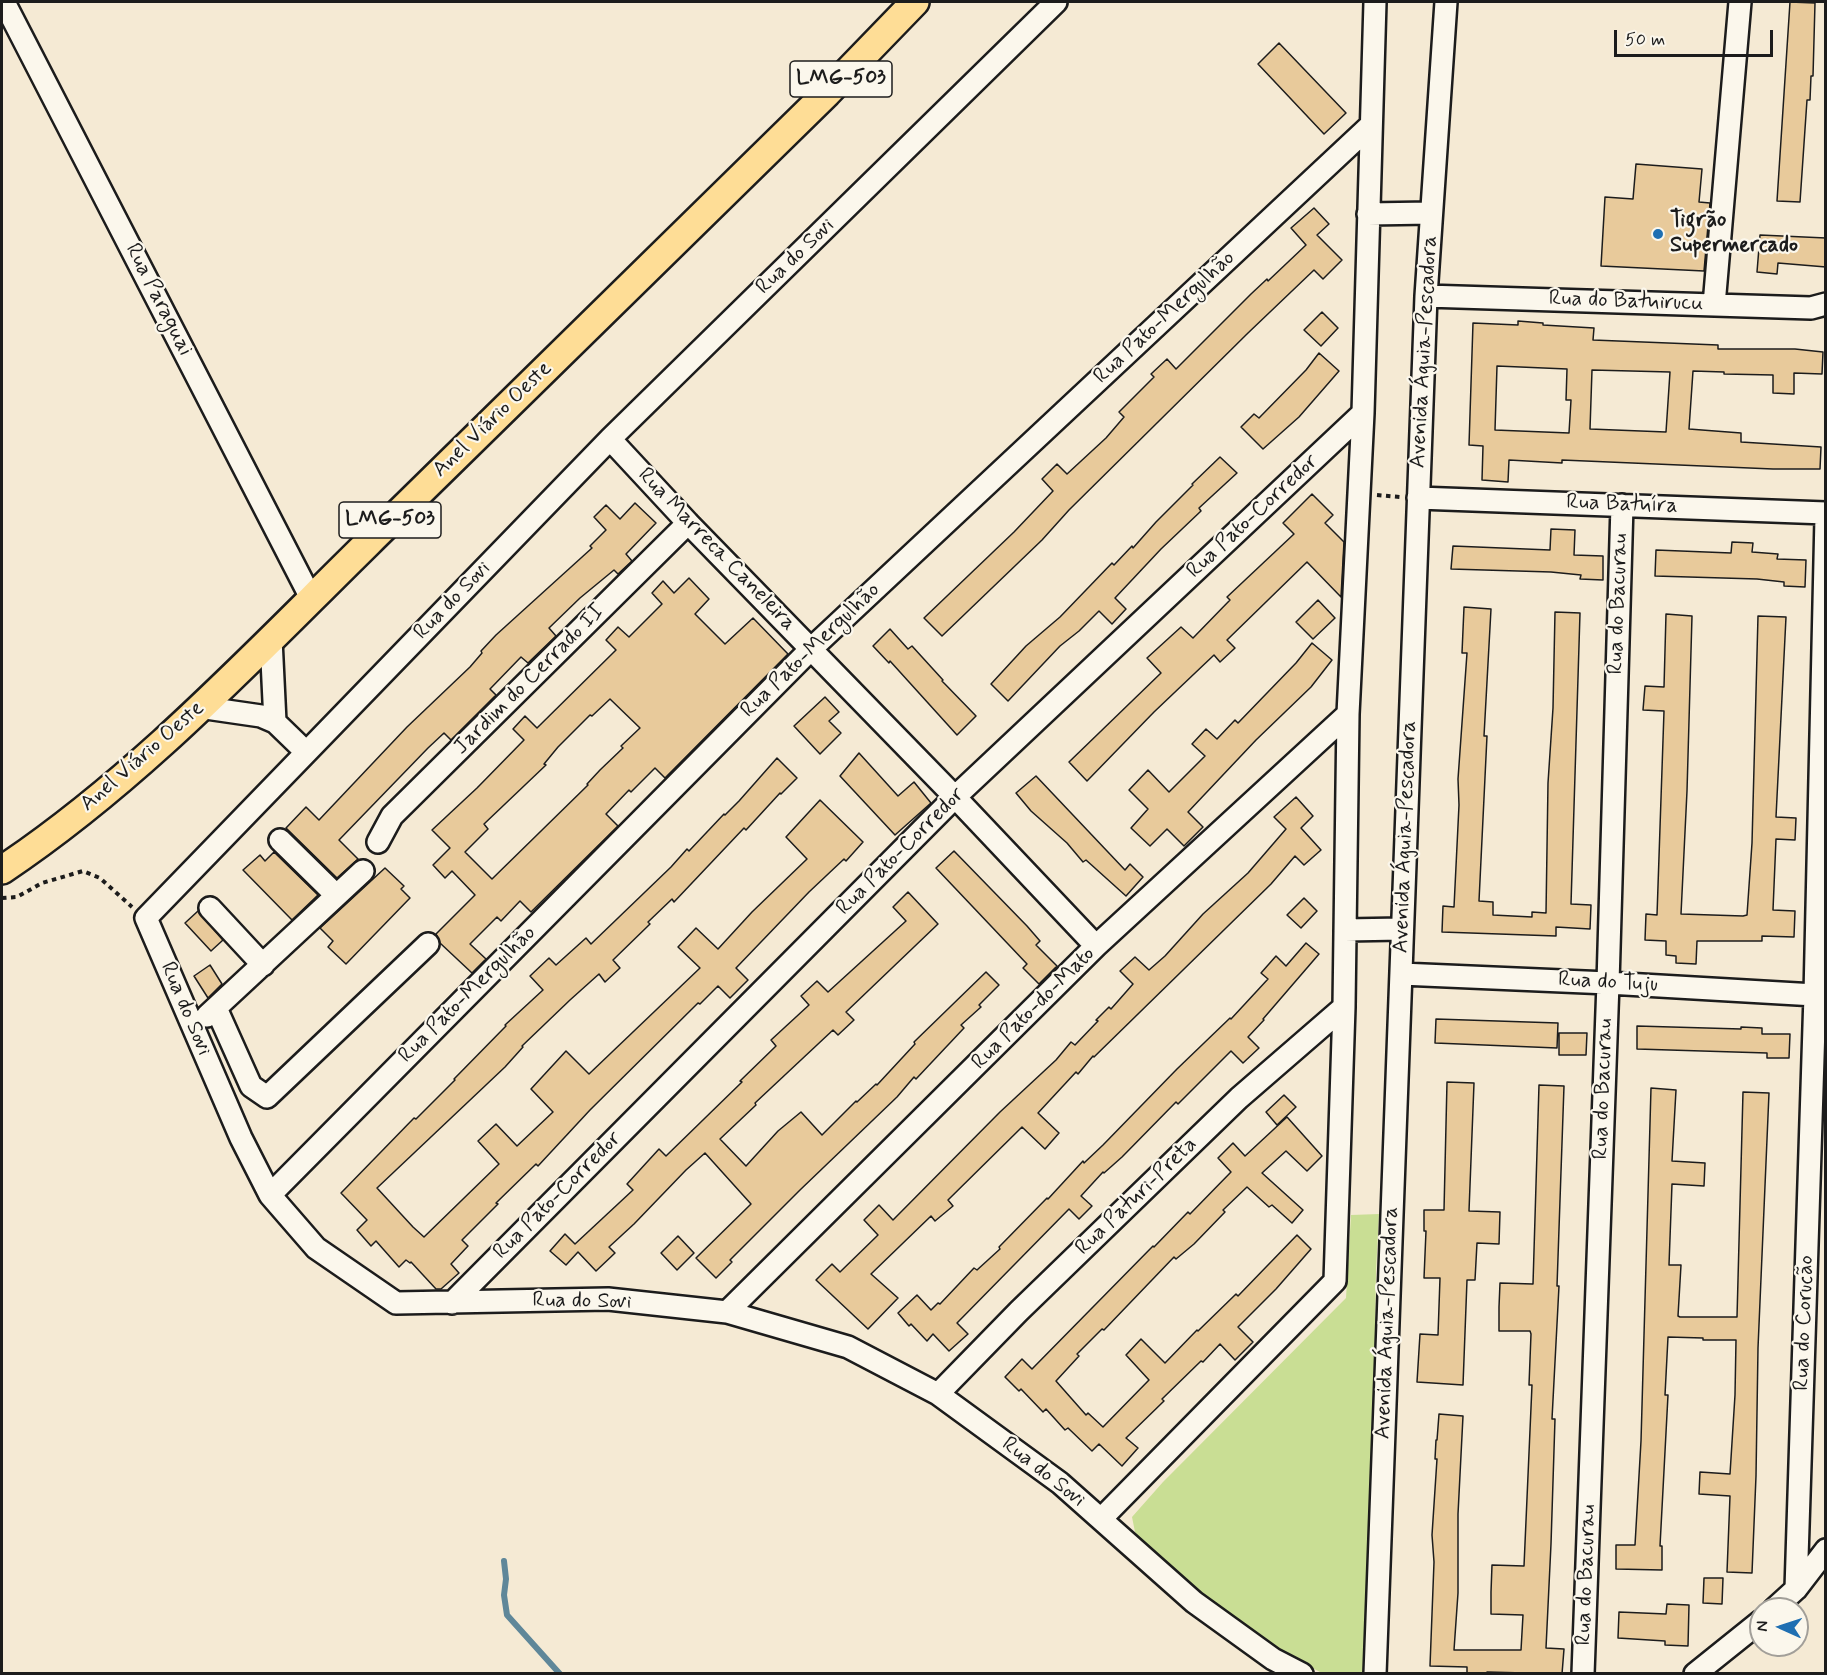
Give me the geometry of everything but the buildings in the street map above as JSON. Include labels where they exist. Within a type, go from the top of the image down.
[{"type":"main road","name":"Anel Viário Oeste","points":[[2,870],[68,822],[117,782],[271,639],[812,108],[915,2]]},
{"type":"street","name":"Rua Paraguai","points":[[4,2],[311,598]]},
{"type":"street","name":"Rua do Sovi","points":[[1056,2],[610,440],[146,918],[241,1138],[270,1195],[316,1248],[396,1303],[608,1299],[727,1312],[848,1347],[938,1394],[1060,1483],[1194,1602],[1273,1659],[1302,1674]]},
{"type":"street","points":[[1101,1519],[1335,1281],[1344,1007],[1348,714],[1359,494],[1375,2]]},
{"type":"street","name":"Avenida Águia-Pescadora","points":[[1375,1674],[1426,296],[1446,2]]},
{"type":"street","points":[[1714,305],[1740,2]]},
{"type":"street","name":"Rua Pato-Mergulhão","points":[[270,1195],[812,648],[1371,125]]},
{"type":"street","points":[[1368,214],[1431,213]]},
{"type":"street","name":"Rua do Batuirucu","points":[[1426,296],[1811,308],[1826,304]]},
{"type":"street","name":"Rua Pato-Corredor","points":[[452,1303],[956,797],[1362,413]]},
{"type":"street","name":"Rua Marreca Caneleira","points":[[610,440],[956,797],[1096,946]]},
{"type":"street","name":"Rua Batuíra","points":[[1418,498],[1826,515]]},
{"type":"street","name":"Rua do Bacurau","points":[[1583,1674],[1608,983],[1622,505]]},
{"type":"street","name":"Rua do Corucão","points":[[1796,1589],[1815,995],[1826,515]]},
{"type":"street","name":"Jardim do Cerrado II","points":[[378,842],[392,816],[688,523]]},
{"type":"street","points":[[271,639],[275,722]]},
{"type":"street","points":[[199,707],[261,716],[275,722],[306,752]]},
{"type":"street","name":"Rua Pato-do-Mato","points":[[727,1312],[1096,946],[1348,714]]},
{"type":"street","points":[[280,840],[336,895]]},
{"type":"street","points":[[193,1028],[363,871]]},
{"type":"street","points":[[210,908],[263,965]]},
{"type":"street","points":[[1345,930],[1402,929]]},
{"type":"street","points":[[216,1008],[251,1086],[267,1097],[428,944]]},
{"type":"street","name":"Rua do Tuju","points":[[1401,974],[1815,995]]},
{"type":"street","name":"Rua Paturi-Preta","points":[[938,1394],[1019,1311],[1239,1098],[1344,1007]]},
{"type":"street","points":[[1787,1597],[1826,1550]]},
{"type":"street","points":[[1695,1674],[1749,1631]]},
{"type":"path","points":[[1359,494],[1418,498]]},
{"type":"path","points":[[2,898],[17,897],[42,884],[83,872],[100,878],[146,918]]},
{"type":"green space","points":[[1379,1214],[1364,1673],[1322,1673],[1281,1652],[1226,1614],[1150,1551],[1135,1532],[1132,1517],[1163,1482],[1346,1298],[1351,1215]]},
{"type":"waterway","points":[[504,1561],[506,1579],[504,1595],[507,1615],[560,1674]]},
{"type":"place","name":"Tigrão Supermercado","points":[[1658,234]]}]
